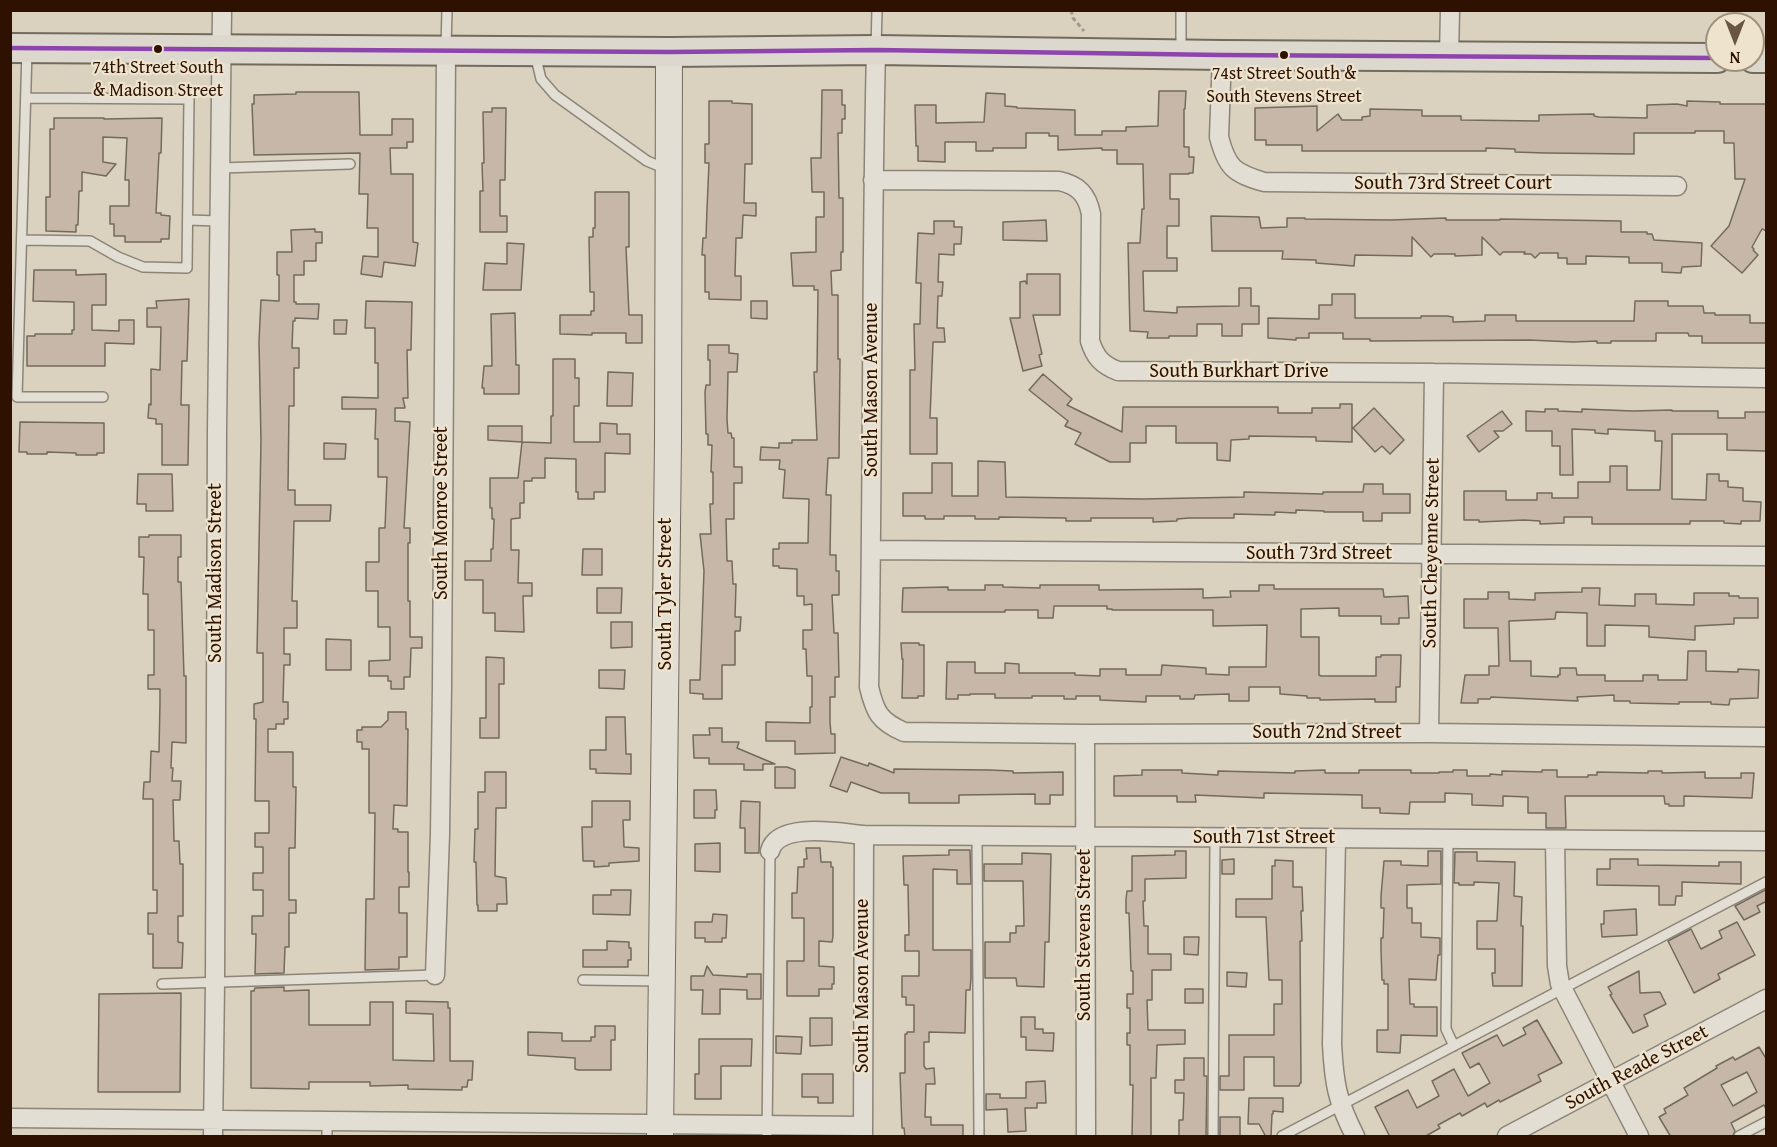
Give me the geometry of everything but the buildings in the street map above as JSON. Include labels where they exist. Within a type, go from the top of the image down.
[{"type":"main road","points":[[19,48],[669,52],[876,50],[1181,55],[1705,58]]},
{"type":"street","name":"South Madison Street","points":[[213,1128],[222,10]]},
{"type":"street","points":[[1449,57],[1450,10]]},
{"type":"street","name":"South Mason Avenue","points":[[876,50],[869,687],[876,710],[888,725]]},
{"type":"street","name":"South Monroe Street","points":[[435,975],[442,687],[446,51]]},
{"type":"street","name":"South Tyler Street","points":[[660,1130],[669,52]]},
{"type":"street","name":"South 73rd Street Court","points":[[1222,55],[1219,137],[1222,150],[1233,169],[1245,176],[1264,182],[1677,186]]},
{"type":"street","name":"South Burkhart Drive","points":[[873,180],[1059,181],[1076,186],[1084,195],[1091,214],[1090,341],[1094,353],[1101,362],[1118,371],[1767,378]]},
{"type":"street","name":"South Cheyenne Street","points":[[1430,733],[1434,373]]},
{"type":"street","name":"South 73rd Street","points":[[871,550],[1767,556]]},
{"type":"street","name":"South 72nd Street","points":[[888,725],[904,732],[1430,733],[1767,737]]},
{"type":"street","name":"South Stevens Street","points":[[1084,734],[1086,1137]]},
{"type":"street","name":"South 71st Street","points":[[770,851],[771,845],[779,839],[801,831],[864,835],[1767,841]]},
{"type":"street","name":"South Mason Avenue","points":[[863,1131],[864,835]]},
{"type":"street","points":[[1336,839],[1332,1044],[1334,1080],[1341,1106],[1355,1137]]},
{"type":"street","points":[[1555,841],[1557,966],[1562,989],[1639,1137]]},
{"type":"street","name":"South Reade Street","points":[[1507,1137],[1767,999]]},
{"type":"street","points":[[10,1118],[213,1128],[440,1130],[552,1126],[660,1130],[863,1131]]},
{"type":"lane","points":[[446,51],[447,10]]},
{"type":"lane","points":[[876,50],[877,10]]},
{"type":"lane","points":[[1181,10],[1181,55]]},
{"type":"lane","points":[[19,48],[26,98],[17,397],[102,397]]},
{"type":"lane","points":[[534,51],[541,79],[555,95],[647,162],[668,170]]},
{"type":"lane","points":[[22,240],[90,241],[118,257],[143,267],[187,268],[189,99],[26,98]]},
{"type":"lane","points":[[220,168],[350,164]]},
{"type":"lane","points":[[188,220],[219,221]]},
{"type":"lane","points":[[976,836],[979,1137]]},
{"type":"lane","points":[[1213,1137],[1215,838]]},
{"type":"lane","points":[[1448,840],[1446,1029],[1454,1046]]},
{"type":"lane","points":[[767,1130],[770,851]]},
{"type":"lane","points":[[1282,1137],[1767,882]]},
{"type":"lane","points":[[162,984],[435,975]]},
{"type":"lane","points":[[584,980],[663,981]]},
{"type":"lane","points":[[1739,1137],[1767,1122]]},
{"type":"transit line","points":[[10,48],[669,52],[876,50],[1705,58]]},
{"type":"place","name":"74th Street South & Madison Street","points":[[158,49]]},
{"type":"place","name":"74st Street South & South Stevens Street","points":[[1284,55]]}]
